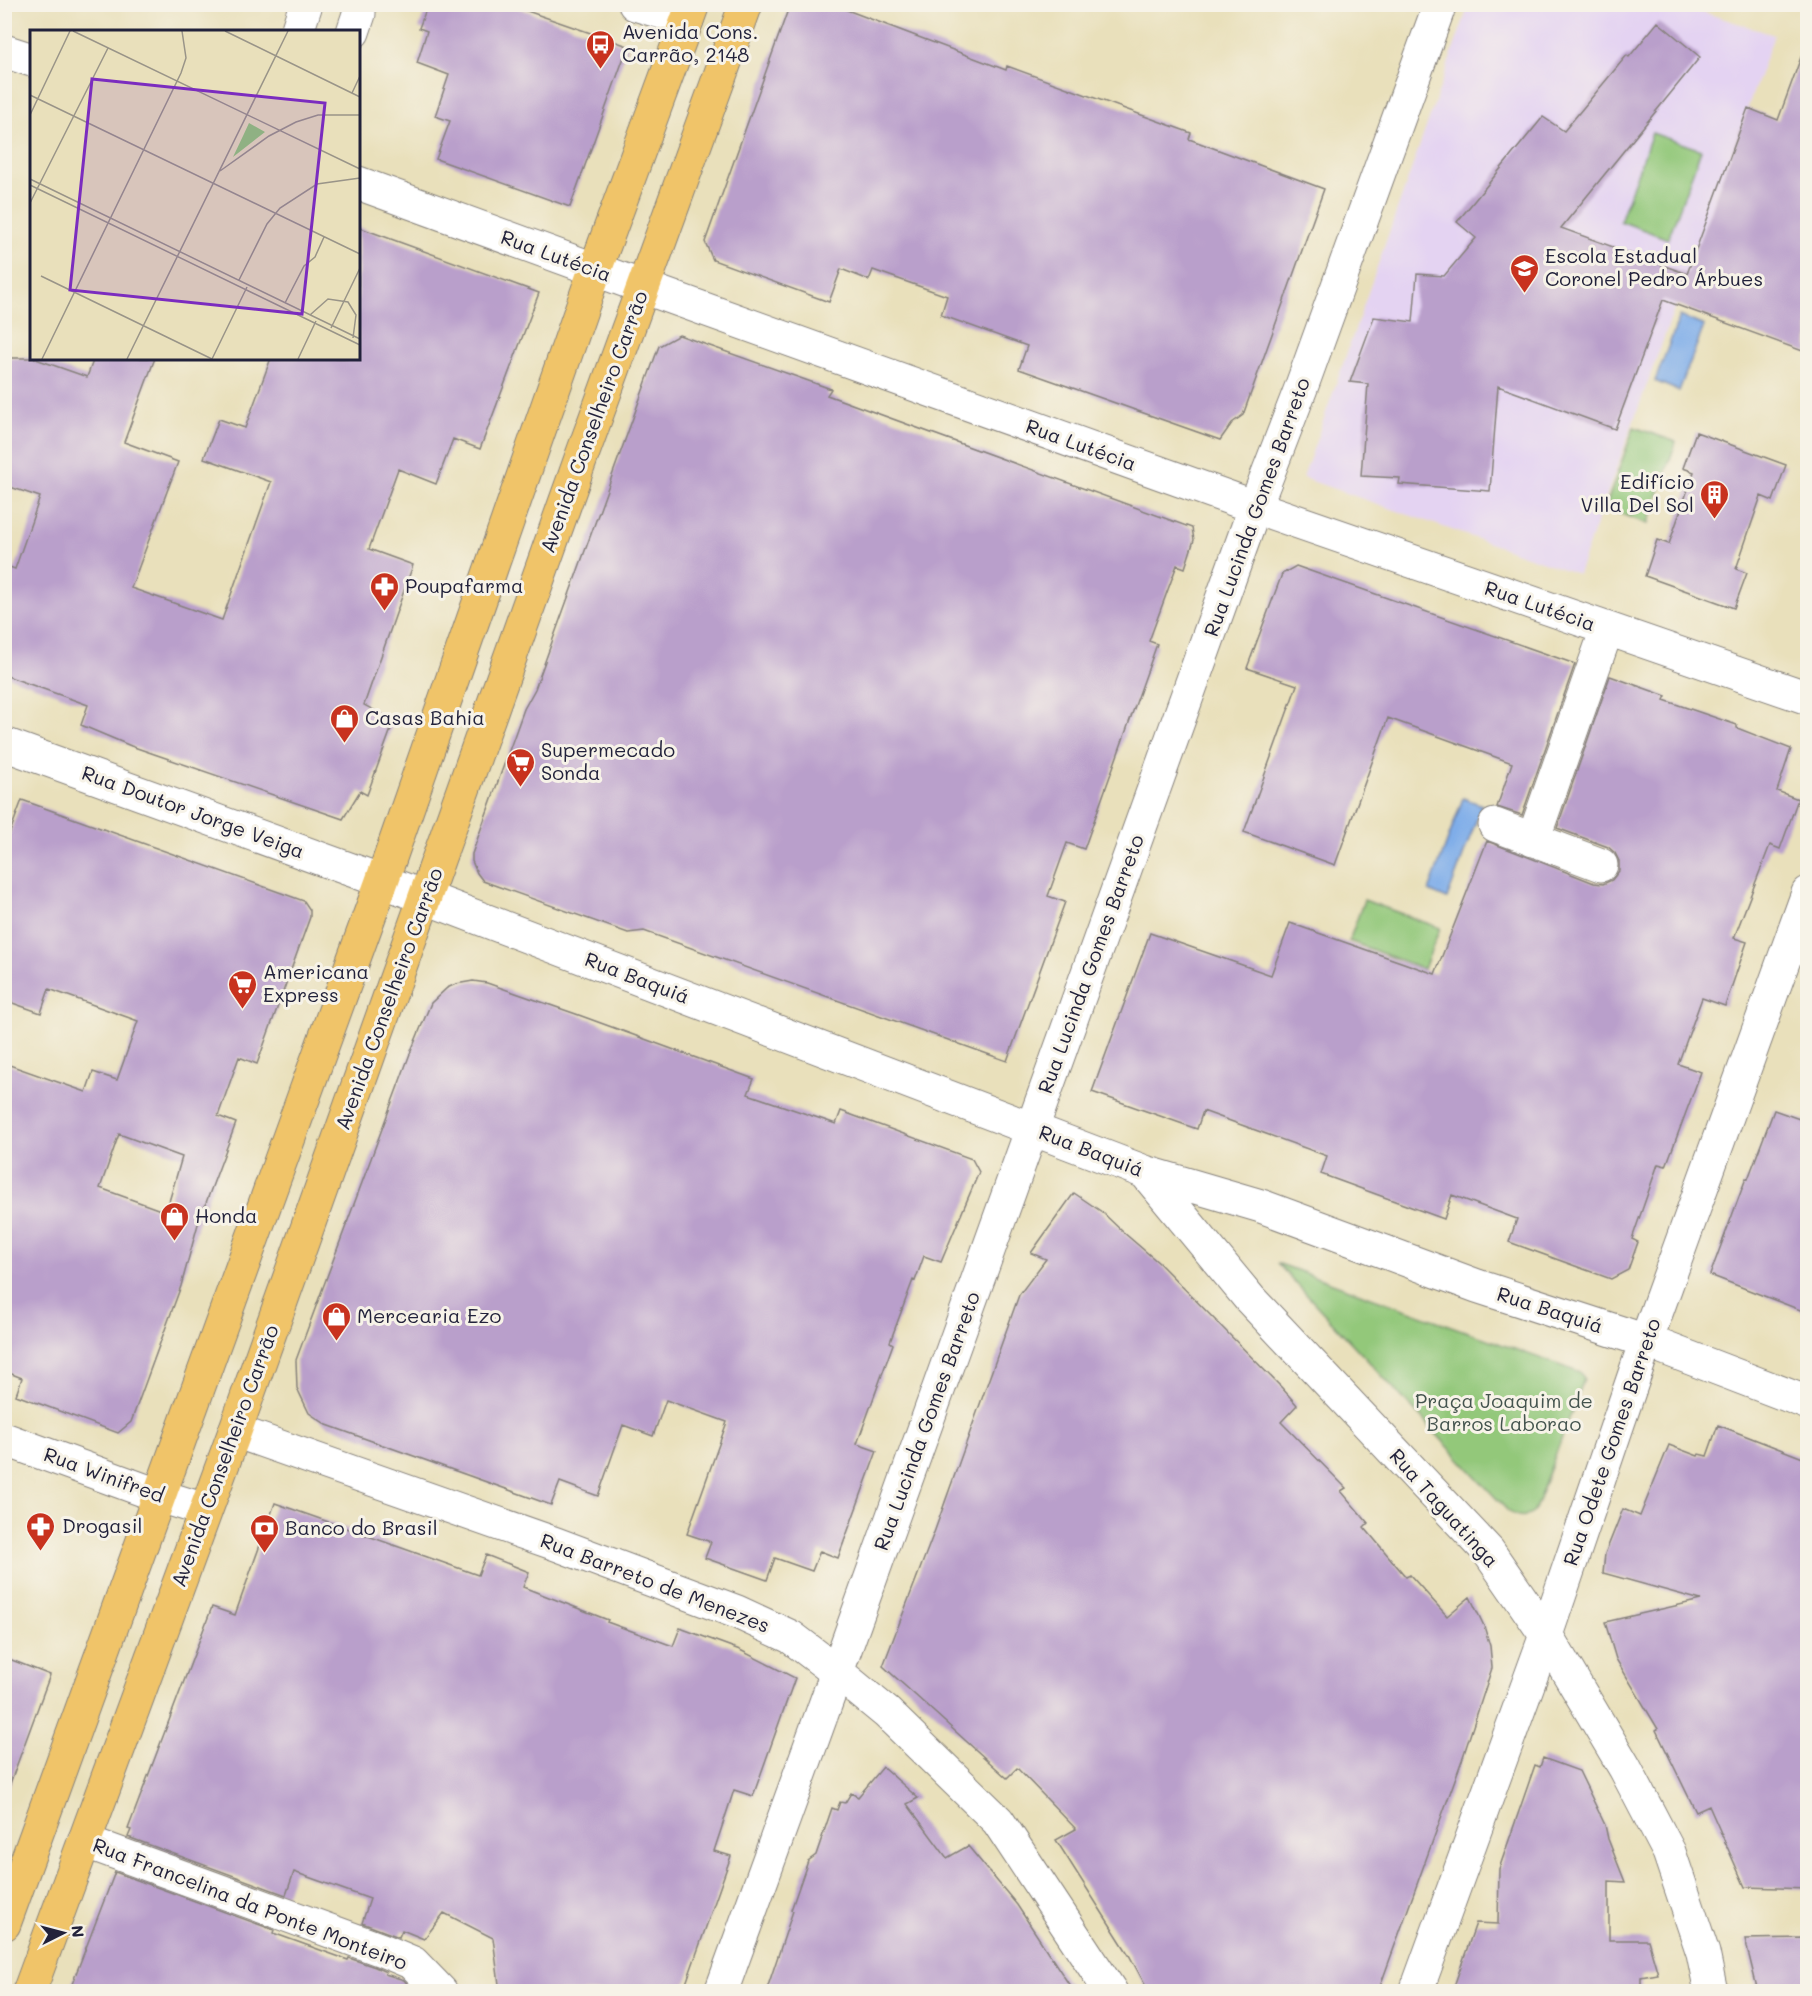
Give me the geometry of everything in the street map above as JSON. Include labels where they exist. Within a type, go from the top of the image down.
[{"type":"main road","name":"Avenida Conselheiro Carrão","points":[[29,1992],[235,1431],[576,472],[746,4]]},
{"type":"main road","points":[[4,1924],[382,880],[595,270],[690,12]]},
{"type":"street","points":[[298,30],[306,4]]},
{"type":"street","points":[[354,30],[359,14],[359,4]]},
{"type":"street","points":[[634,4],[690,12]]},
{"type":"street","name":"Rua Lucinda Gomes Barreto","points":[[721,1992],[1255,507],[1301,388],[1440,4]]},
{"type":"street","points":[[4,51],[30,59]]},
{"type":"street","name":"Rua Lutécia","points":[[360,184],[1255,507],[1808,698]]},
{"type":"street","points":[[1533,840],[1606,628]]},
{"type":"street","name":"Rua Doutor Jorge Veiga","points":[[4,744],[382,880]]},
{"type":"street","points":[[1495,825],[1601,865]]},
{"type":"street","name":"Rua Baquiá","points":[[382,880],[1145,1172],[1261,1206],[1477,1286],[1646,1341],[1808,1403]]},
{"type":"street","name":"Rua Odete Gomes Barreto","points":[[1416,1992],[1546,1635],[1646,1341],[1808,893]]},
{"type":"street","name":"Rua Taguatinga","points":[[1145,1172],[1250,1299],[1488,1551],[1546,1635],[1625,1768],[1669,1852],[1703,1953],[1711,1992]]},
{"type":"street","name":"Rua Barreto de Menezes","points":[[235,1431],[556,1544],[737,1612],[791,1637],[887,1713],[998,1821],[1111,1992]]},
{"type":"street","name":"Rua Winifred","points":[[4,1439],[205,1510]]},
{"type":"street","name":"Rua Francelina da Ponte Monteiro","points":[[84,1841],[382,1950],[413,1964],[441,1992]]},
{"type":"shaded area","name":"Escola Estadual Coronel Pedro Árbues","points":[[1469,5],[1681,5],[1774,35],[1578,574],[1303,478]]},
{"type":"green space","points":[[1652,133],[1701,150],[1668,239],[1620,221]]},
{"type":"green space","points":[[1634,427],[1676,442],[1648,524],[1605,508]]},
{"type":"green space","points":[[1364,900],[1440,928],[1424,969],[1349,941]]},
{"type":"green space","name":"Praça Joaquim de Barros Laborao","points":[[1277,1263],[1581,1373],[1584,1379],[1534,1512],[1521,1516],[1508,1511]]},
{"type":"water","points":[[1680,316],[1704,326],[1679,391],[1655,381]]},
{"type":"water","points":[[1463,798],[1482,805],[1447,899],[1429,891]]},
{"type":"building","points":[[428,4],[507,4],[628,46],[570,207],[436,159],[450,121],[435,116],[449,75],[417,63],[427,31],[419,28]]},
{"type":"building","points":[[790,4],[831,4],[1006,70],[1007,66],[1191,133],[1189,139],[1324,189],[1243,415],[1232,423],[1220,440],[1019,369],[1027,346],[941,315],[947,296],[873,270],[869,280],[841,269],[829,302],[713,260],[705,242]]},
{"type":"building","points":[[1658,22],[1700,57],[1561,228],[1687,274],[1748,108],[1778,120],[1804,49],[1808,49],[1808,353],[1663,300],[1615,429],[1498,386],[1490,491],[1399,484],[1400,478],[1361,476],[1368,384],[1350,382],[1374,317],[1413,322],[1417,274],[1444,276],[1476,238],[1457,222],[1543,117],[1564,131],[1627,55],[1629,57]]},
{"type":"building","points":[[360,228],[539,293],[480,449],[453,439],[436,484],[398,469],[369,549],[413,565],[364,705],[394,721],[367,795],[360,791],[343,819],[131,746],[81,725],[88,705],[4,675],[4,565],[15,569],[40,497],[4,485],[4,358],[30,358],[30,360],[39,360],[87,377],[93,360],[154,360],[124,442],[178,462],[131,588],[222,620],[271,482],[204,458],[219,419],[245,428],[270,360],[360,360]]},
{"type":"building","points":[[679,335],[831,389],[827,395],[1192,528],[1194,540],[1185,568],[1177,565],[1149,641],[1157,644],[1084,849],[1067,843],[1048,896],[1065,902],[1007,1061],[644,931],[628,933],[483,881],[477,873],[472,854],[524,709],[535,689],[659,346]]},
{"type":"building","name":"Edifício Villa Del Sol","points":[[1696,432],[1786,465],[1773,501],[1761,496],[1736,569],[1747,573],[1734,608],[1645,576],[1657,540],[1669,544],[1694,472],[1683,468]]},
{"type":"building","points":[[1296,566],[1575,664],[1522,815],[1497,807],[1512,763],[1388,718],[1335,865],[1244,832],[1297,685],[1247,668],[1282,574]]},
{"type":"building","points":[[1610,676],[1666,696],[1664,700],[1737,725],[1737,728],[1791,749],[1777,791],[1798,799],[1780,849],[1770,845],[1734,938],[1747,942],[1725,1006],[1702,998],[1678,1064],[1701,1072],[1666,1166],[1658,1164],[1632,1239],[1638,1242],[1628,1270],[1611,1279],[1509,1242],[1517,1219],[1452,1195],[1444,1219],[1321,1174],[1327,1156],[1203,1111],[1197,1129],[1092,1092],[1150,933],[1271,975],[1290,923],[1435,974],[1487,841],[1594,883],[1603,884],[1612,880],[1619,871],[1619,861],[1615,853],[1608,847],[1557,828]]},
{"type":"building","points":[[22,800],[304,901],[310,910],[310,917],[257,1064],[239,1057],[218,1116],[236,1123],[198,1224],[181,1286],[131,1422],[118,1433],[16,1395],[22,1378],[4,1371],[4,1063],[86,1092],[93,1072],[117,1080],[138,1021],[49,989],[41,1013],[4,1000],[4,848]],"holes":[[[119,1134],[182,1157],[166,1212],[100,1188]]]},
{"type":"building","points":[[473,981],[487,983],[576,1014],[754,1079],[748,1094],[836,1124],[841,1111],[972,1159],[979,1172],[941,1262],[924,1256],[890,1342],[893,1344],[857,1444],[877,1451],[838,1558],[820,1551],[812,1571],[775,1558],[767,1580],[705,1558],[711,1542],[687,1534],[727,1422],[666,1400],[653,1436],[623,1425],[598,1496],[560,1482],[551,1505],[327,1425],[309,1413],[297,1388],[296,1360],[411,1051],[431,1003],[447,988]]},
{"type":"building","points":[[1774,1110],[1808,1122],[1808,1313],[1710,1275]]},
{"type":"building","points":[[1074,1193],[1102,1212],[1159,1263],[1297,1405],[1281,1422],[1346,1488],[1341,1491],[1368,1523],[1364,1527],[1406,1577],[1410,1575],[1447,1616],[1470,1597],[1484,1626],[1490,1646],[1492,1668],[1462,1760],[1378,1992],[1149,1992],[1129,1955],[1056,1840],[1076,1829],[1017,1768],[1007,1778],[883,1666],[935,1530],[1019,1295],[1046,1259],[1031,1253]]},
{"type":"building","points":[[1718,1425],[1808,1460],[1808,1889],[1745,1887],[1709,1806],[1696,1812],[1656,1730],[1658,1729],[1616,1659],[1605,1622],[1701,1600],[1603,1573],[1605,1554],[1623,1509],[1640,1516],[1669,1445],[1698,1456],[1699,1454],[1707,1456]]},
{"type":"building","points":[[275,1503],[478,1575],[486,1555],[529,1572],[523,1587],[608,1620],[607,1622],[673,1646],[680,1628],[740,1650],[795,1678],[753,1796],[734,1790],[714,1851],[731,1856],[683,1992],[500,1992],[493,1938],[444,1913],[424,1939],[402,1930],[399,1937],[362,1923],[370,1899],[294,1872],[286,1895],[128,1837],[131,1830],[128,1829],[212,1607],[235,1615]]},
{"type":"building","points":[[4,1657],[50,1675],[8,1789],[4,1788]]},
{"type":"building","points":[[1543,1758],[1579,1771],[1605,1825],[1608,1839],[1625,1882],[1609,1881],[1609,1940],[1648,1940],[1658,1974],[1641,1977],[1641,1989],[1633,1989],[1633,1992],[1452,1992],[1476,1923],[1498,1924],[1499,1869],[1535,1765],[1540,1767]]},
{"type":"building","points":[[883,1767],[918,1798],[907,1804],[947,1858],[968,1846],[1017,1905],[1074,1992],[766,1992],[808,1861],[816,1855],[832,1808],[837,1810],[840,1802],[845,1803],[851,1793],[858,1797]]},
{"type":"building","points":[[115,1872],[274,1930],[273,1933],[348,1960],[349,1958],[375,1967],[386,1972],[385,1974],[404,1980],[414,1992],[69,1992]]},
{"type":"building","points":[[1808,1938],[1808,1992],[1758,1992],[1745,1939]]},
{"type":"place","name":"Avenida Cons. Carrão, 2148","points":[[601,70]]},
{"type":"place","name":"Escola Estadual Coronel Pedro Árbues","points":[[1524,294]]},
{"type":"place","name":"Edifício Villa Del Sol","points":[[1715,520]]},
{"type":"place","name":"Poupafarma","points":[[384,612]]},
{"type":"place","name":"Casas Bahia","points":[[344,744]]},
{"type":"place","name":"Supermecado Sonda","points":[[520,788]]},
{"type":"place","name":"Americana Express","points":[[242,1010]]},
{"type":"place","name":"Honda","points":[[174,1242]]},
{"type":"place","name":"Mercearia Ezo","points":[[336,1342]]},
{"type":"place","name":"Drogasil","points":[[41,1552]]},
{"type":"place","name":"Banco do Brasil","points":[[264,1554]]}]
